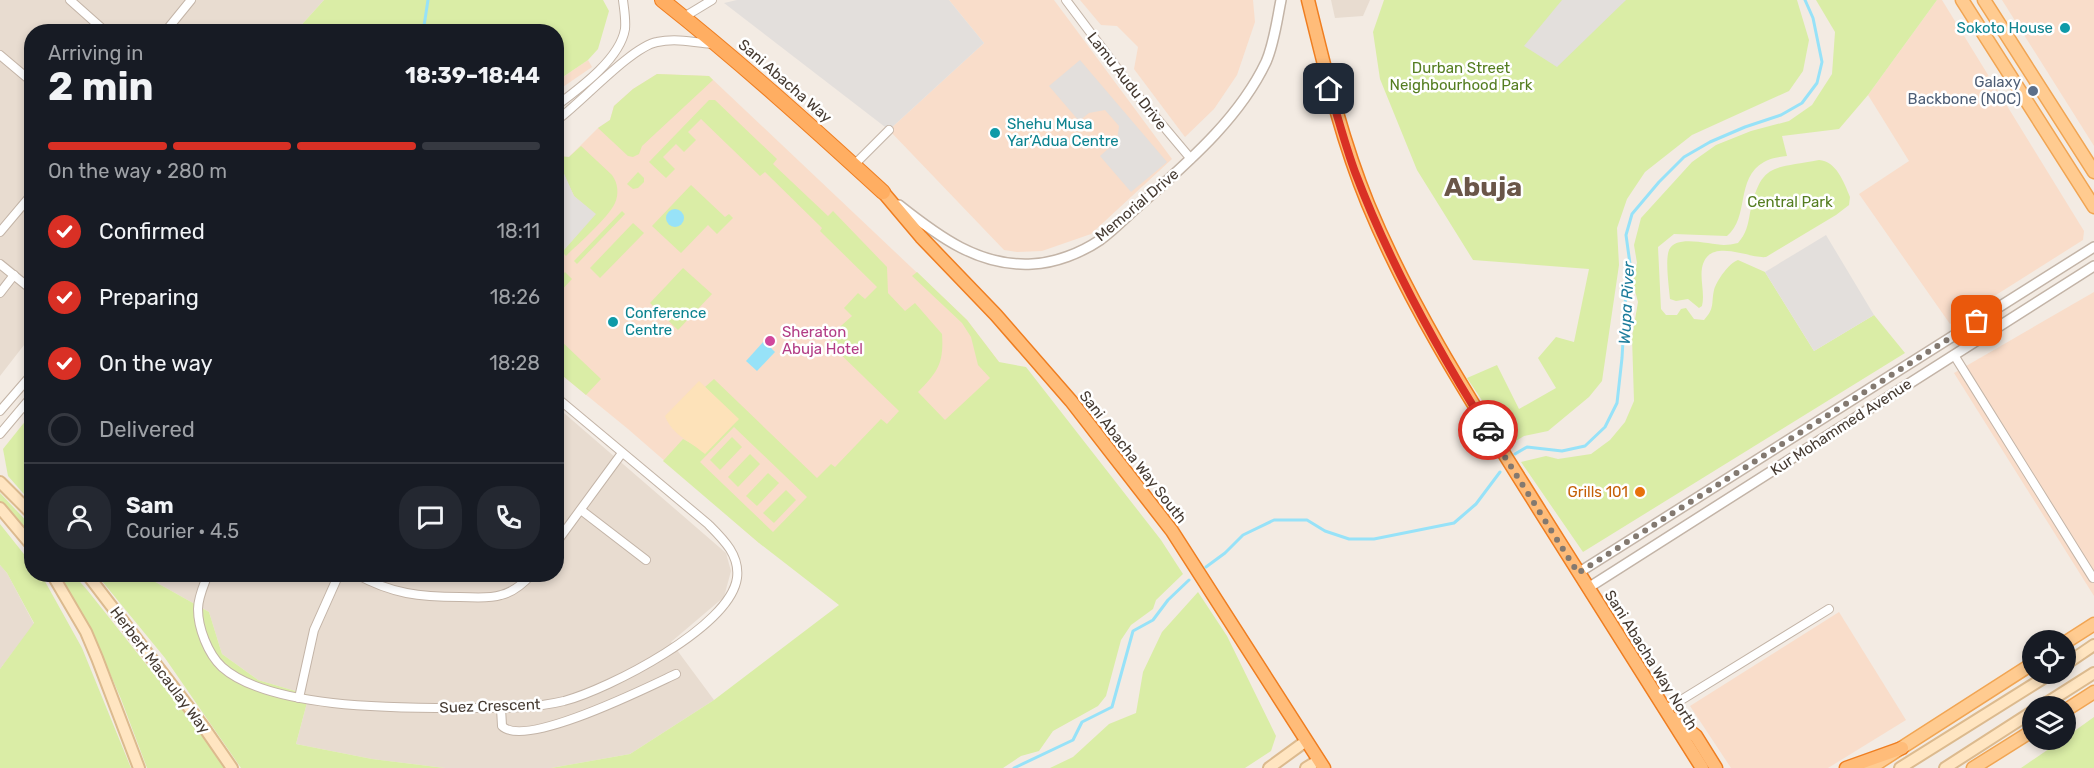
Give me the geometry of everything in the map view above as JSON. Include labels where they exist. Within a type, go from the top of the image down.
[{"type":"highway","name":"Sani Abacha Way","points":[[662,0],[719,45],[883,192]]},
{"type":"highway","name":"Sani Abacha Way North","points":[[1308,0],[1329,89],[1355,171],[1385,242],[1412,297],[1482,419],[1702,768]]},
{"type":"highway","name":"Sani Abacha Way South","points":[[883,192],[921,237],[996,315],[1071,401],[1172,531],[1321,764]]},
{"type":"highway","points":[[1665,710],[1696,736],[1716,768]]},
{"type":"highway","points":[[1846,768],[1902,748]]},
{"type":"main road","points":[[1962,0],[2094,207]]},
{"type":"main road","points":[[1984,0],[2094,172]]},
{"type":"main road","points":[[0,482],[24,506]]},
{"type":"main road","points":[[0,508],[24,536]]},
{"type":"main road","points":[[57,582],[90,641],[139,768]]},
{"type":"main road","name":"Herbert Macaulay Way","points":[[93,582],[203,726],[231,767]]},
{"type":"main road","points":[[2076,634],[2094,617]]},
{"type":"main road","points":[[2076,635],[2094,624]]},
{"type":"main road","points":[[2076,657],[2094,645]]},
{"type":"main road","points":[[1870,768],[2022,670]]},
{"type":"main road","points":[[2058,696],[2094,673]]},
{"type":"main road","points":[[1900,768],[2034,684]]},
{"type":"main road","points":[[2076,704],[2094,692]]},
{"type":"main road","points":[[1945,768],[2022,718]]},
{"type":"main road","points":[[1973,768],[2022,737]]},
{"type":"main road","points":[[1269,768],[1306,741]]},
{"type":"main road","points":[[1306,768],[1321,764]]},
{"type":"street","points":[[70,0],[97,24]]},
{"type":"street","points":[[172,24],[191,0]]},
{"type":"street","points":[[564,99],[602,67],[620,45],[624,29],[623,0]]},
{"type":"street","points":[[684,17],[712,0]]},
{"type":"street","name":"Lamu Audu Drive","points":[[1066,0],[1138,96],[1191,159]]},
{"type":"street","name":"Memorial Drive","points":[[883,192],[924,225],[956,246],[980,257],[1016,264],[1047,263],[1067,256],[1100,240],[1191,159],[1226,122],[1267,61],[1281,0]]},
{"type":"street","points":[[564,116],[625,61],[650,44],[665,41],[688,41],[719,45]]},
{"type":"street","points":[[0,55],[24,75]]},
{"type":"street","points":[[854,165],[889,130]]},
{"type":"street","points":[[0,232],[24,204]]},
{"type":"street","name":"Kur Mohammed Avenue","points":[[1578,573],[2094,247]]},
{"type":"street","points":[[0,264],[24,283]]},
{"type":"street","name":"Kur Mohammed Avenue","points":[[1588,588],[2094,266]]},
{"type":"street","points":[[0,293],[14,275]]},
{"type":"street","points":[[1954,355],[2093,578]]},
{"type":"street","points":[[0,411],[24,383]]},
{"type":"street","name":"Suez Crescent","points":[[205,582],[198,608],[200,623],[210,649],[221,666],[238,678],[265,690],[299,698],[362,706],[501,708],[537,706],[563,701],[615,682],[672,649],[722,607],[732,593],[737,577],[735,560],[729,545],[708,524],[564,404]]},
{"type":"street","points":[[0,434],[24,406]]},
{"type":"street","points":[[564,532],[622,453]]},
{"type":"street","points":[[581,510],[646,560]]},
{"type":"street","points":[[299,698],[314,630],[335,582]]},
{"type":"street","points":[[371,582],[402,594],[479,597],[502,595],[522,586],[525,582]]},
{"type":"street","points":[[1665,710],[1829,609]]},
{"type":"street","points":[[501,708],[502,726],[505,729],[518,731],[537,729],[606,706],[676,674]]},
{"type":"shaded area","points":[[0,0],[324,0],[302,24],[24,24],[24,345],[0,376]]},
{"type":"shaded area","points":[[737,0],[949,0],[984,43],[889,130],[724,3]]},
{"type":"shaded area","points":[[949,0],[1054,0],[1172,159],[1091,234],[1042,251],[1004,250],[889,130],[984,43]]},
{"type":"shaded area","points":[[1080,0],[1253,0],[1255,22],[1237,75],[1214,109],[1185,137],[1134,69],[1138,47],[1117,26],[1101,25]]},
{"type":"shaded area","points":[[1331,0],[1370,0],[1363,16],[1335,18]]},
{"type":"shaded area","points":[[1562,0],[1626,0],[1557,67],[1524,46]]},
{"type":"shaded area","points":[[1937,0],[1942,0],[2084,231],[2083,240],[1950,324],[1859,194],[1909,161],[1868,95]]},
{"type":"shaded area","points":[[2002,0],[2094,0],[2094,146]]},
{"type":"shaded area","points":[[588,60],[592,67],[564,86],[564,76]]},
{"type":"shaded area","points":[[1080,60],[1167,162],[1131,192],[1100,156],[1117,141],[1119,126],[1105,110],[1089,113],[1079,121],[1049,86]]},
{"type":"shaded area","name":"Sheraton Abuja Hotel","points":[[657,74],[709,76],[967,320],[999,362],[974,473],[759,543],[564,377],[564,157],[569,157],[598,128],[610,120],[614,106],[633,89]]},
{"type":"shaded area","points":[[564,174],[574,196],[596,214],[564,250]]},
{"type":"shaded area","points":[[1826,235],[1874,315],[1814,351],[1765,272]]},
{"type":"shaded area","points":[[2094,292],[2094,596],[1954,373]]},
{"type":"shaded area","points":[[564,413],[726,553],[731,571],[724,597],[671,642],[714,700],[630,754],[551,768],[445,768],[372,759],[296,744],[309,695],[258,680],[222,654],[209,612],[155,582],[564,582]]},
{"type":"shaded area","points":[[0,565],[7,573],[34,624],[0,669]]},
{"type":"shaded area","points":[[1839,612],[1906,720],[1828,768],[1731,768],[1690,706]]},
{"type":"green space","points":[[324,0],[603,0],[609,11],[598,49],[588,60],[564,76],[564,24],[302,24]]},
{"type":"green space","name":"Durban Street Neighbourhood Park","points":[[1384,0],[1797,0],[1809,40],[1803,71],[1789,91],[1692,135],[1645,172],[1627,199],[1617,228],[1619,265],[1602,381],[1589,397],[1548,431],[1524,436],[1511,444],[1467,378],[1497,365],[1519,409],[1556,388],[1538,358],[1556,337],[1574,342],[1589,269],[1473,260],[1417,170],[1380,79],[1373,32]]},
{"type":"green space","points":[[1816,0],[1937,0],[1868,95],[1839,129],[1782,136],[1787,156],[1764,162],[1755,169],[1749,178],[1738,219],[1727,236],[1674,234],[1658,247],[1661,309],[1666,315],[1677,315],[1681,309],[1686,308],[1694,319],[1704,320],[1711,309],[1714,290],[1718,282],[1727,268],[1738,260],[1765,272],[1814,351],[1874,315],[1905,353],[1583,552],[1521,462],[1546,456],[1558,459],[1591,454],[1610,440],[1625,422],[1634,401],[1632,337],[1638,302],[1632,280],[1637,263],[1634,245],[1641,218],[1692,162],[1716,145],[1751,131],[1789,121],[1812,105],[1832,74],[1835,32]]},
{"type":"green space","points":[[657,74],[709,76],[713,80],[642,146],[639,154],[633,157],[628,156],[598,128],[610,120],[614,106],[633,89]]},
{"type":"green space","points":[[709,100],[715,100],[777,159],[773,164],[828,216],[833,211],[887,267],[888,293],[905,311],[915,303],[942,334],[941,360],[935,373],[918,392],[945,420],[990,378],[978,365],[971,337],[962,323],[912,276],[917,272],[967,320],[999,362],[1026,367],[1161,540],[1183,574],[1156,600],[1153,609],[1131,625],[1121,640],[1106,696],[1098,706],[1053,731],[1039,751],[1021,756],[1003,768],[551,768],[630,754],[714,700],[839,605],[759,543],[663,461],[683,439],[696,446],[738,420],[705,387],[714,379],[817,478],[831,464],[835,467],[881,419],[887,424],[899,411],[831,345],[832,334],[852,316],[844,308],[858,293],[865,299],[877,287],[820,231],[822,228],[765,172],[760,176],[701,119],[688,132],[696,140],[684,152],[676,144],[663,157],[675,169],[666,178],[649,162]],"holes":[[[734,427],[807,497],[773,532],[700,462]]]},
{"type":"green space","points":[[581,146],[612,175],[617,185],[617,196],[612,209],[566,256],[564,250],[595,214],[574,196],[564,174],[564,157],[569,157]]},
{"type":"green space","name":"Central Park","points":[[1819,160],[1830,164],[1839,173],[1850,197],[1849,205],[1766,257],[1730,251],[1712,253],[1706,258],[1702,268],[1703,301],[1699,308],[1688,299],[1676,301],[1670,299],[1667,260],[1669,250],[1673,245],[1686,241],[1724,245],[1738,243],[1746,229],[1754,196],[1765,176],[1780,167]]},
{"type":"green space","points":[[638,172],[644,178],[644,182],[638,188],[633,189],[627,184]]},
{"type":"green space","points":[[691,185],[725,217],[729,214],[733,218],[717,234],[708,225],[681,253],[652,226]]},
{"type":"green space","points":[[622,211],[625,214],[577,264],[574,261]]},
{"type":"green space","points":[[633,223],[644,233],[600,278],[590,268]]},
{"type":"green space","points":[[683,268],[712,294],[678,330],[650,303]]},
{"type":"green space","points":[[564,273],[572,279],[564,288]]},
{"type":"green space","points":[[564,344],[601,379],[586,395],[564,377]]},
{"type":"green space","points":[[24,423],[24,494],[8,476],[3,449]]},
{"type":"green space","points":[[732,437],[742,447],[720,470],[710,460]]},
{"type":"green space","points":[[750,454],[760,464],[738,487],[728,477]]},
{"type":"green space","points":[[768,473],[779,483],[757,506],[746,496]]},
{"type":"green space","points":[[786,490],[796,500],[774,523],[763,513]]},
{"type":"green space","points":[[0,493],[24,519],[24,530],[0,504]]},
{"type":"green space","points":[[0,524],[24,554],[24,582],[45,582],[82,648],[131,768],[0,768],[0,669],[34,623],[7,573],[0,565]]},
{"type":"green space","points":[[64,582],[80,582],[88,591],[196,727],[224,768],[147,768],[94,636]]},
{"type":"green space","points":[[103,582],[155,582],[209,612],[222,654],[258,680],[309,695],[296,744],[372,759],[445,768],[241,768],[165,658]]},
{"type":"green space","points":[[1198,592],[1227,636],[1276,736],[1271,751],[1245,768],[1050,768],[1073,757],[1109,724],[1136,713],[1143,672],[1162,632]]},
{"type":"green space","points":[[2094,717],[2094,768],[2021,768],[2047,750],[2076,750],[2076,730]]},
{"type":"sand","points":[[699,381],[739,419],[705,454],[677,433],[665,416]]},
{"type":"water","points":[[675,209],[681,212],[684,218],[681,224],[675,227],[669,224],[666,218],[669,212]]},
{"type":"water","points":[[764,341],[775,352],[757,371],[746,361]]},
{"type":"waterway","points":[[424,24],[428,0]]},
{"type":"waterway","name":"Wupa River","points":[[1515,454],[1527,447],[1562,451],[1585,446],[1605,427],[1617,403],[1626,289],[1631,271],[1626,235],[1632,214],[1684,157],[1710,142],[1781,115],[1802,103],[1817,83],[1822,62],[1813,18],[1805,0]]},
{"type":"waterway","name":"Wupa River","points":[[1206,567],[1225,553],[1243,535],[1274,520],[1307,520],[1325,531],[1349,539],[1374,539],[1454,523],[1476,504],[1500,472]]},
{"type":"waterway","name":"Wupa River","points":[[1014,768],[1073,740],[1082,722],[1112,707],[1133,631],[1153,620],[1168,600],[1189,580]]},
{"type":"way so far","points":[[1488,430],[1578,573],[1977,321]]},
{"type":"place","name":"Sokoto House","points":[[2065,28]]},
{"type":"place","name":"Galaxy Backbone (NOC)","points":[[2033,91]]},
{"type":"place","name":"Shehu Musa Yar’Adua Centre","points":[[995,133]]},
{"type":"place","name":"Conference Centre","points":[[613,322]]},
{"type":"place","name":"Sheraton Abuja Hotel","points":[[770,341]]},
{"type":"place","name":"Grills 101","points":[[1640,492]]},
{"type":"district","name":"Abuja","points":[[1483,187]]},
{"type":"route","points":[[1329,89],[1346,146],[1368,206],[1406,287],[1488,430]]}]
